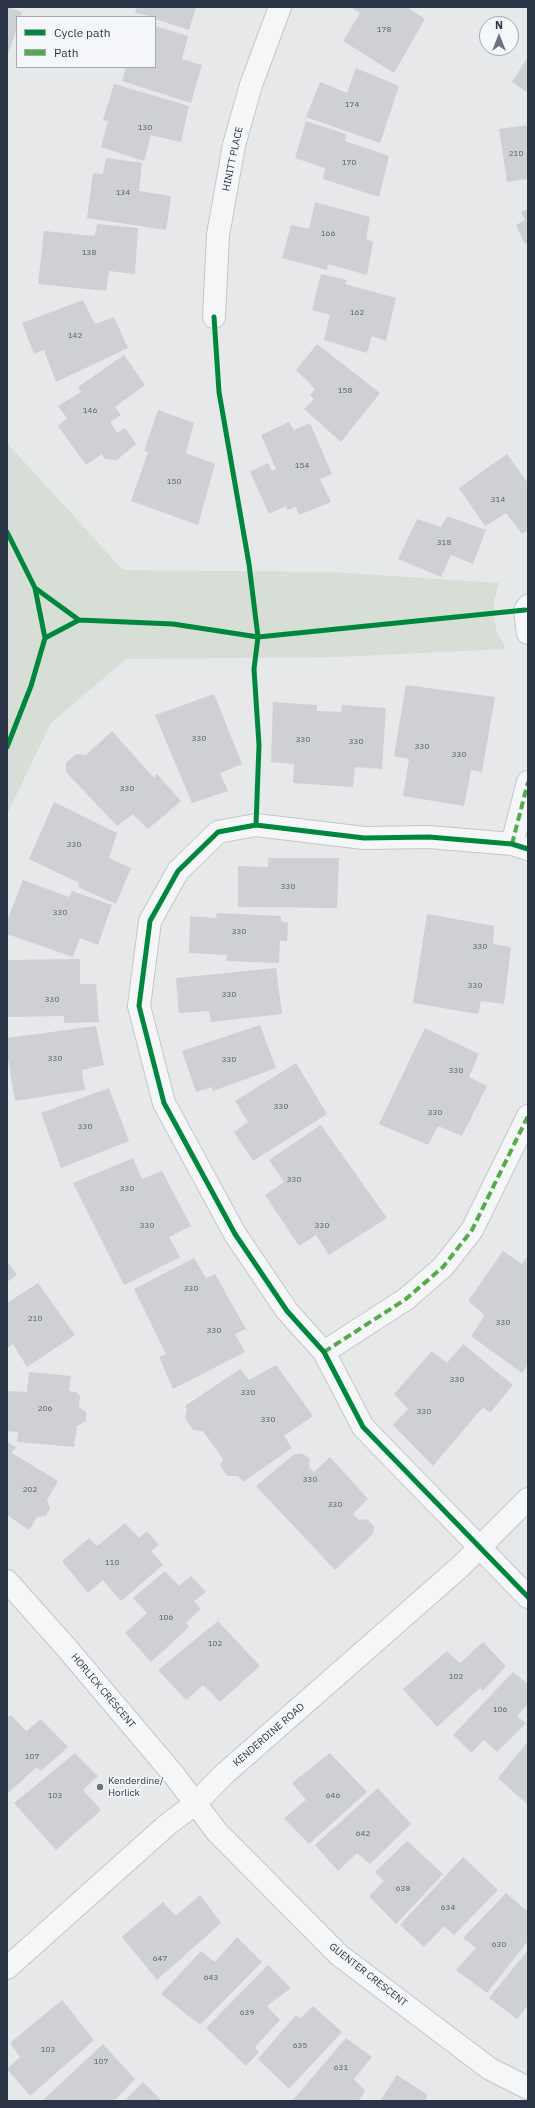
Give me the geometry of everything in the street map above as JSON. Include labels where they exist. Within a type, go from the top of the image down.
[{"type":"street","name":"HINITT PLACE","points":[[214,317],[218,235],[234,145],[251,85],[280,7]]},
{"type":"street","points":[[528,606],[525,610],[528,633]]},
{"type":"street","points":[[528,782],[520,847],[429,837],[364,838],[256,825],[218,832],[178,871],[150,921],[139,1006],[164,1103],[235,1234],[287,1311],[324,1352],[363,1427],[528,1597]]},
{"type":"street","points":[[324,1352],[406,1299],[443,1267],[472,1230],[528,1116]]},
{"type":"street","name":"KENDERDINE ROAD","points":[[7,1968],[167,1825],[195,1804],[222,1776],[480,1548],[528,1499]]},
{"type":"street","name":"HORLICK CRESCENT","points":[[7,1581],[65,1646],[174,1775],[195,1804]]},
{"type":"street","name":"GUENTER CRESCENT","points":[[195,1804],[217,1832],[339,1955],[490,2069],[528,2088]]},
{"type":"shaded area","points":[[7,443],[123,570],[331,572],[499,583],[494,601],[494,618],[497,632],[506,649],[336,657],[126,659],[51,723],[7,814]]},
{"type":"building","points":[[7,7],[22,12],[20,16],[16,16],[16,31],[7,57]]},
{"type":"building","points":[[137,7],[196,7],[189,30],[156,19],[156,16],[135,13]]},
{"type":"building","points":[[350,7],[407,7],[425,19],[394,73],[343,41],[360,13]]},
{"type":"building","points":[[156,26],[188,36],[182,59],[202,65],[191,103],[122,81],[126,68],[156,68]]},
{"type":"building","points":[[528,57],[528,93],[512,82]]},
{"type":"building","points":[[356,68],[399,86],[380,143],[306,117],[320,82],[347,93]]},
{"type":"building","points":[[114,84],[189,106],[181,142],[151,135],[144,161],[101,147],[108,121],[103,120]]},
{"type":"building","points":[[306,121],[346,134],[345,141],[389,156],[379,197],[323,179],[325,168],[295,158]]},
{"type":"building","points":[[528,125],[528,179],[507,182],[499,129]]},
{"type":"building","points":[[106,158],[142,163],[139,191],[171,196],[166,230],[87,218],[93,173],[103,174]]},
{"type":"building","points":[[315,202],[370,217],[366,239],[373,242],[367,275],[328,264],[327,270],[282,258],[291,225],[309,229]]},
{"type":"building","points":[[528,209],[528,243],[525,244],[516,225],[525,220],[521,212]]},
{"type":"building","points":[[97,224],[138,228],[135,274],[109,271],[106,291],[38,284],[44,231],[95,236]]},
{"type":"building","points":[[321,274],[347,280],[345,284],[396,298],[386,341],[372,336],[367,353],[324,340],[330,315],[312,310]]},
{"type":"building","points":[[83,300],[95,324],[114,317],[128,348],[56,382],[44,350],[34,354],[22,323]]},
{"type":"building","points":[[317,344],[380,393],[341,442],[304,409],[314,399],[310,395],[315,389],[296,370]]},
{"type":"building","points":[[124,355],[145,385],[115,407],[121,415],[110,422],[117,433],[125,428],[136,444],[117,460],[105,459],[102,454],[86,465],[58,426],[67,418],[58,406],[81,392],[78,387]]},
{"type":"building","points":[[158,410],[194,423],[186,453],[215,464],[198,525],[131,501],[148,452],[144,451]]},
{"type":"building","points":[[289,422],[294,430],[310,423],[332,474],[320,479],[331,502],[299,515],[296,507],[287,510],[286,506],[269,514],[250,472],[268,463],[272,471],[276,469],[261,435]]},
{"type":"building","points":[[507,454],[528,483],[528,530],[522,534],[506,513],[485,526],[459,488]]},
{"type":"building","points":[[447,516],[486,530],[473,564],[451,555],[441,577],[398,559],[417,519],[441,527]]},
{"type":"building","points":[[406,685],[495,697],[482,772],[471,770],[464,806],[403,796],[409,759],[394,756]]},
{"type":"building","points":[[214,694],[242,764],[220,773],[228,791],[192,803],[155,715]]},
{"type":"building","points":[[273,702],[317,705],[317,711],[341,712],[342,705],[386,708],[382,769],[355,767],[353,787],[293,783],[294,764],[271,762]]},
{"type":"building","points":[[112,731],[154,778],[157,774],[181,801],[148,829],[133,814],[117,826],[66,772],[66,763],[76,754],[86,755]]},
{"type":"building","points":[[54,802],[117,833],[109,858],[131,868],[116,904],[78,887],[79,883],[29,859]]},
{"type":"building","points":[[268,858],[339,858],[337,908],[238,907],[238,866],[268,867]]},
{"type":"building","points":[[23,880],[69,897],[72,891],[112,905],[98,945],[80,938],[73,957],[7,934],[7,921]]},
{"type":"building","points":[[217,913],[281,916],[281,921],[288,923],[287,941],[280,941],[279,963],[226,961],[227,955],[189,953],[190,916],[216,918]]},
{"type":"building","points":[[427,914],[494,926],[493,944],[511,947],[504,1004],[481,1001],[478,1014],[413,1003]]},
{"type":"building","points":[[80,959],[80,984],[96,984],[99,1022],[64,1023],[64,1016],[7,1017],[7,960]]},
{"type":"building","points":[[276,968],[282,1014],[211,1022],[209,1011],[179,1013],[176,978]]},
{"type":"building","points":[[260,1025],[276,1068],[213,1091],[212,1087],[196,1092],[182,1051]]},
{"type":"building","points":[[96,1026],[104,1065],[82,1070],[85,1090],[15,1101],[7,1053],[7,1038]]},
{"type":"building","points":[[425,1028],[479,1054],[469,1077],[487,1086],[462,1136],[438,1126],[428,1145],[379,1124]]},
{"type":"building","points":[[296,1063],[327,1114],[253,1161],[234,1132],[248,1122],[235,1101]]},
{"type":"building","points":[[109,1088],[129,1141],[61,1168],[41,1113]]},
{"type":"building","points":[[321,1125],[387,1218],[329,1255],[316,1235],[299,1246],[265,1195],[284,1182],[269,1160]]},
{"type":"building","points":[[133,1158],[142,1179],[162,1171],[191,1226],[169,1237],[180,1257],[124,1285],[73,1183]]},
{"type":"building","points":[[503,1251],[522,1264],[528,1255],[528,1364],[522,1373],[471,1336],[485,1315],[468,1301]]},
{"type":"building","points":[[194,1258],[206,1278],[215,1274],[246,1329],[235,1334],[245,1352],[173,1389],[159,1357],[166,1354],[134,1289]]},
{"type":"building","points":[[7,1261],[17,1275],[7,1282]]},
{"type":"building","points":[[38,1283],[75,1335],[27,1367],[13,1344],[7,1348],[7,1303]]},
{"type":"building","points":[[463,1344],[513,1385],[490,1413],[483,1407],[433,1466],[393,1425],[408,1409],[394,1394],[432,1351],[447,1363]]},
{"type":"building","points":[[276,1365],[313,1416],[284,1436],[292,1448],[243,1482],[238,1476],[227,1476],[220,1465],[223,1459],[203,1431],[193,1430],[185,1418],[187,1410],[185,1406],[240,1369],[249,1380]]},
{"type":"building","points":[[29,1372],[71,1376],[69,1391],[76,1392],[80,1396],[79,1407],[86,1412],[86,1421],[77,1426],[74,1447],[17,1442],[18,1432],[7,1431],[7,1391],[27,1392]]},
{"type":"building","points":[[7,1442],[16,1447],[12,1453],[58,1481],[47,1500],[50,1509],[46,1516],[37,1517],[29,1530],[7,1515]]},
{"type":"building","points":[[302,1453],[310,1459],[309,1467],[314,1472],[330,1457],[368,1499],[353,1514],[359,1520],[367,1519],[374,1526],[373,1534],[335,1570],[256,1486],[293,1455]]},
{"type":"building","points":[[125,1523],[139,1538],[147,1531],[159,1545],[151,1551],[163,1565],[121,1601],[103,1580],[88,1593],[62,1561],[89,1538],[97,1546]]},
{"type":"building","points":[[165,1571],[179,1586],[191,1576],[206,1592],[194,1601],[201,1609],[186,1623],[189,1627],[151,1662],[125,1633],[147,1613],[133,1598]]},
{"type":"building","points":[[218,1621],[260,1666],[220,1702],[203,1685],[186,1700],[158,1670]]},
{"type":"building","points":[[483,1642],[506,1666],[483,1691],[480,1688],[437,1727],[403,1689],[447,1651],[460,1663]]},
{"type":"building","points":[[513,1672],[528,1684],[528,1704],[517,1716],[526,1723],[497,1752],[484,1740],[471,1753],[453,1735]]},
{"type":"building","points":[[11,1715],[26,1731],[41,1719],[68,1747],[41,1771],[37,1767],[7,1794],[7,1718]]},
{"type":"building","points":[[528,1741],[528,1805],[498,1778]]},
{"type":"building","points":[[75,1753],[98,1776],[83,1790],[101,1810],[56,1850],[14,1803]]},
{"type":"building","points":[[330,1753],[367,1792],[309,1844],[284,1818],[306,1800],[292,1783]]},
{"type":"building","points":[[378,1788],[411,1824],[370,1864],[357,1853],[338,1871],[315,1845]]},
{"type":"building","points":[[407,1841],[443,1874],[396,1924],[369,1896],[384,1881],[375,1872]]},
{"type":"building","points":[[463,1857],[498,1890],[454,1935],[444,1926],[424,1947],[400,1925]]},
{"type":"building","points":[[506,1893],[528,1912],[528,1941],[487,1993],[456,1970],[476,1948],[463,1938]]},
{"type":"building","points":[[200,1895],[221,1923],[157,1980],[122,1937],[163,1902],[176,1916]]},
{"type":"building","points":[[237,1937],[262,1962],[200,2025],[161,1994],[201,1951],[215,1962]]},
{"type":"building","points":[[528,1950],[528,2005],[517,2019],[489,1998]]},
{"type":"building","points":[[268,1965],[291,1988],[267,2006],[280,2020],[255,2047],[259,2052],[246,2066],[206,2028]]},
{"type":"building","points":[[62,2000],[94,2040],[30,2096],[7,2069],[20,2057],[10,2043]]},
{"type":"building","points":[[313,2006],[342,2032],[289,2089],[258,2059],[296,2015],[301,2018]]},
{"type":"building","points":[[346,2038],[372,2057],[354,2079],[365,2091],[358,2101],[292,2101]]},
{"type":"building","points":[[103,2044],[135,2079],[114,2101],[42,2101]]},
{"type":"building","points":[[397,2075],[428,2095],[425,2101],[380,2101]]},
{"type":"building","points":[[143,2082],[162,2101],[124,2101]]},
{"type":"marked path","points":[[512,844],[528,782]]},
{"type":"marked path","points":[[324,1352],[406,1299],[443,1267],[472,1230],[528,1116]]},
{"type":"cycle path","points":[[214,317],[219,392],[249,564],[258,637],[254,669],[259,745],[256,825]]},
{"type":"cycle path","points":[[7,532],[35,588],[45,638]]},
{"type":"cycle path","points":[[35,588],[79,620]]},
{"type":"cycle path","points":[[7,747],[31,686],[45,638],[79,620],[173,624],[258,637],[525,610]]},
{"type":"cycle path","points":[[528,849],[512,844],[429,837],[364,838],[256,825],[218,832],[178,871],[150,921],[139,1006],[164,1103],[235,1234],[287,1311],[324,1352],[363,1427],[528,1597]]},
{"type":"place","name":"Kenderdine/ Horlick","points":[[100,1787]]}]
